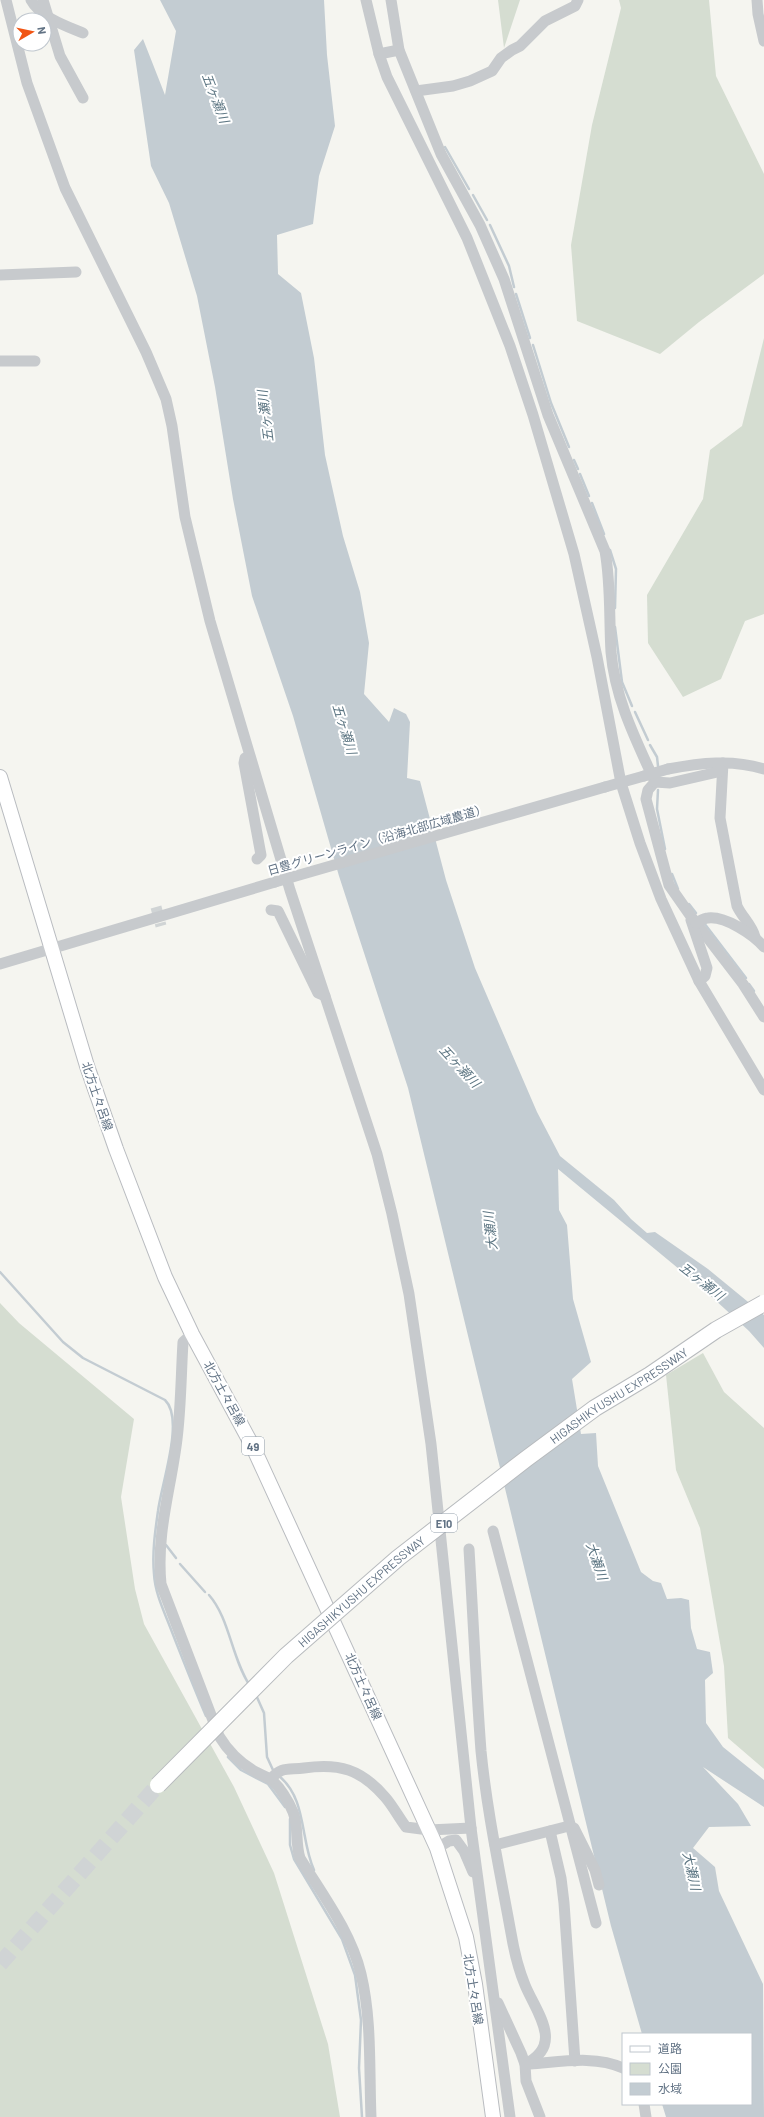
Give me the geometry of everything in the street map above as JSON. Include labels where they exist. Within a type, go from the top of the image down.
[{"type":"highway","name":"HIGASHIKYUSHU EXPRESSWAY","points":[[158,1785],[286,1656],[398,1558],[595,1408],[650,1375],[716,1330],[764,1304]]},
{"type":"main road","name":"北方土々呂線","points":[[0,777],[50,949],[87,1066],[116,1149],[165,1277],[192,1334],[254,1447],[437,1848],[466,1937],[475,1984],[493,2117]]},
{"type":"street","points":[[6,0],[27,83],[65,188],[146,352],[166,399],[172,426],[185,517],[210,622],[290,890],[326,996],[376,1154],[409,1294],[431,1444],[442,1536],[471,1828],[510,2117]]},
{"type":"street","points":[[31,0],[34,6],[42,12]]},
{"type":"street","points":[[43,0],[46,12]]},
{"type":"street","points":[[366,0],[379,54],[387,77],[467,238],[510,346],[533,415],[574,554],[597,656],[621,783],[640,843],[661,898],[699,981],[764,1090]]},
{"type":"street","points":[[391,0],[400,50],[441,154],[480,225],[504,279],[548,415],[605,551],[609,572],[612,654],[624,713],[655,782]]},
{"type":"street","points":[[416,91],[453,86],[470,81],[492,71],[501,58],[520,46],[539,25],[576,6],[578,0]]},
{"type":"street","points":[[757,0],[758,14],[764,41]]},
{"type":"street","points":[[52,18],[83,33]]},
{"type":"street","points":[[52,31],[60,56],[83,98]]},
{"type":"street","points":[[379,54],[400,50]]},
{"type":"street","points":[[0,275],[76,272]]},
{"type":"street","points":[[0,361],[34,361]]},
{"type":"street","points":[[247,749],[244,763],[261,855],[257,859]]},
{"type":"street","name":"日豊グリーンライン（沿海北部広域農道）","points":[[0,964],[275,882],[668,769],[703,763],[722,767],[752,765],[764,769]]},
{"type":"street","points":[[655,782],[670,783],[722,767],[720,818],[725,846],[737,906],[742,916],[753,929],[755,937]]},
{"type":"street","points":[[655,782],[648,790],[646,799],[662,864],[669,885],[743,984],[764,1017]]},
{"type":"street","points":[[271,910],[278,911],[318,993],[326,996]]},
{"type":"street","points":[[693,919],[710,918],[742,929],[755,937],[764,946]]},
{"type":"street","points":[[693,919],[707,968],[705,976],[699,981]]},
{"type":"street","points":[[192,1334],[183,1342],[177,1440],[162,1521],[160,1567],[161,1584],[219,1736],[226,1747],[241,1763],[271,1780],[288,1801],[294,1813],[296,1845],[300,1858],[347,1937],[361,1974],[367,2018],[371,2117]]},
{"type":"street","points":[[493,1531],[596,1923]]},
{"type":"street","points":[[469,1549],[482,1752],[495,1845],[514,1954],[527,1991],[544,2023],[544,2048],[538,2058],[525,2064]]},
{"type":"street","points":[[271,1780],[277,1772],[284,1769],[320,1765],[342,1767],[358,1773],[373,1785],[386,1798],[406,1827],[429,1830],[471,1828]]},
{"type":"street","points":[[495,1845],[569,1826],[574,1828],[594,1870],[599,1885]]},
{"type":"street","points":[[550,1831],[560,1872],[564,1903],[575,2061]]},
{"type":"street","points":[[437,1848],[449,1841],[456,1840],[464,1851],[479,1883]]},
{"type":"street","points":[[494,1993],[525,2064],[526,2081],[540,2117]]},
{"type":"street","points":[[525,2064],[575,2061],[610,2062],[622,2068]]},
{"type":"street","points":[[644,2105],[646,2117]]},
{"type":"green space","points":[[498,0],[520,0],[504,48]]},
{"type":"green space","points":[[619,0],[709,0],[716,76],[764,174],[764,274],[699,322],[660,354],[577,321],[571,245],[592,125],[621,8]]},
{"type":"green space","points":[[764,338],[764,614],[745,621],[721,679],[683,697],[648,643],[647,595],[703,499],[710,450],[742,426]]},
{"type":"green space","points":[[0,1303],[19,1323],[134,1419],[121,1497],[135,1589],[144,1624],[234,1787],[274,1873],[328,2044],[340,2117],[0,2117]]},
{"type":"green space","points":[[703,1353],[724,1392],[764,1428],[764,1769],[728,1738],[724,1666],[700,1528],[676,1470],[666,1375]]},
{"type":"water","points":[[160,0],[324,0],[327,55],[335,126],[319,176],[313,224],[277,235],[278,274],[301,293],[314,358],[325,455],[343,536],[360,592],[369,643],[364,694],[389,722],[394,708],[406,714],[410,722],[407,778],[420,781],[446,880],[475,968],[537,1112],[560,1156],[614,1200],[631,1219],[647,1233],[655,1232],[708,1269],[764,1315],[764,1348],[749,1331],[702,1288],[558,1169],[559,1210],[567,1225],[573,1299],[591,1362],[572,1379],[581,1434],[596,1433],[598,1466],[641,1572],[653,1581],[661,1583],[667,1599],[681,1598],[689,1600],[691,1628],[697,1649],[710,1652],[713,1673],[705,1680],[706,1723],[723,1747],[764,1780],[764,1807],[703,1767],[738,1804],[751,1826],[709,1827],[693,1848],[715,1867],[719,1891],[763,1984],[764,2117],[666,2117],[662,2105],[752,2105],[752,2033],[642,2033],[611,1926],[408,1088],[339,876],[293,716],[252,596],[233,499],[215,387],[197,296],[169,203],[151,166],[134,50],[143,39],[165,95],[176,31]]},
{"type":"waterway","points":[[445,147],[469,189]]},
{"type":"waterway","points":[[473,195],[487,220]]},
{"type":"waterway","points":[[490,225],[509,266],[514,287]]},
{"type":"waterway","points":[[516,294],[530,338]]},
{"type":"waterway","points":[[533,345],[551,403],[569,447]]},
{"type":"waterway","points":[[574,460],[578,469]]},
{"type":"waterway","points":[[580,474],[589,496]]},
{"type":"waterway","points":[[592,503],[604,534]]},
{"type":"waterway","points":[[610,550],[616,569],[615,608]]},
{"type":"waterway","points":[[615,627],[622,682],[632,706]]},
{"type":"waterway","points":[[635,712],[648,740]]},
{"type":"waterway","points":[[650,745],[657,757],[658,766]]},
{"type":"waterway","points":[[658,790],[657,809],[665,849]]},
{"type":"waterway","points":[[672,874],[678,889]]},
{"type":"waterway","points":[[689,904],[696,913]]},
{"type":"waterway","points":[[704,923],[746,978]]},
{"type":"waterway","points":[[749,984],[754,991]]},
{"type":"waterway","points":[[0,1272],[63,1342],[83,1358],[165,1400],[171,1409],[173,1422],[172,1437],[156,1527],[153,1566],[156,1589],[206,1716]]},
{"type":"waterway","points":[[166,1545],[176,1558]]},
{"type":"waterway","points":[[180,1564],[205,1592]]},
{"type":"waterway","points":[[209,1595],[222,1615],[239,1663],[250,1686]]},
{"type":"waterway","points":[[256,1695],[264,1713],[267,1757],[273,1770]]},
{"type":"waterway","points":[[228,1757],[241,1770],[268,1784],[285,1807]]},
{"type":"waterway","points":[[279,1776],[288,1785],[299,1808],[314,1870]]},
{"type":"waterway","points":[[290,1819],[290,1845],[294,1859],[342,1939],[355,1975],[361,2020],[359,2068],[362,2117]]},
{"type":"tunnel","points":[[156,907],[161,926]]},
{"type":"tunnel","points":[[0,1964],[158,1785]]},
{"type":"water label","name":"五ヶ瀬川","points":[[216,98]]},
{"type":"water label","name":"五ヶ瀬川","points":[[265,416]]},
{"type":"water label","name":"五ヶ瀬川","points":[[345,729]]},
{"type":"water label","name":"五ヶ瀬川","points":[[460,1066]]},
{"type":"water label","name":"大瀬川","points":[[490,1231]]},
{"type":"water label","name":"五ヶ瀬川","points":[[702,1281]]},
{"type":"water label","name":"大瀬川","points":[[597,1561]]},
{"type":"water label","name":"大瀬川","points":[[692,1871]]}]
